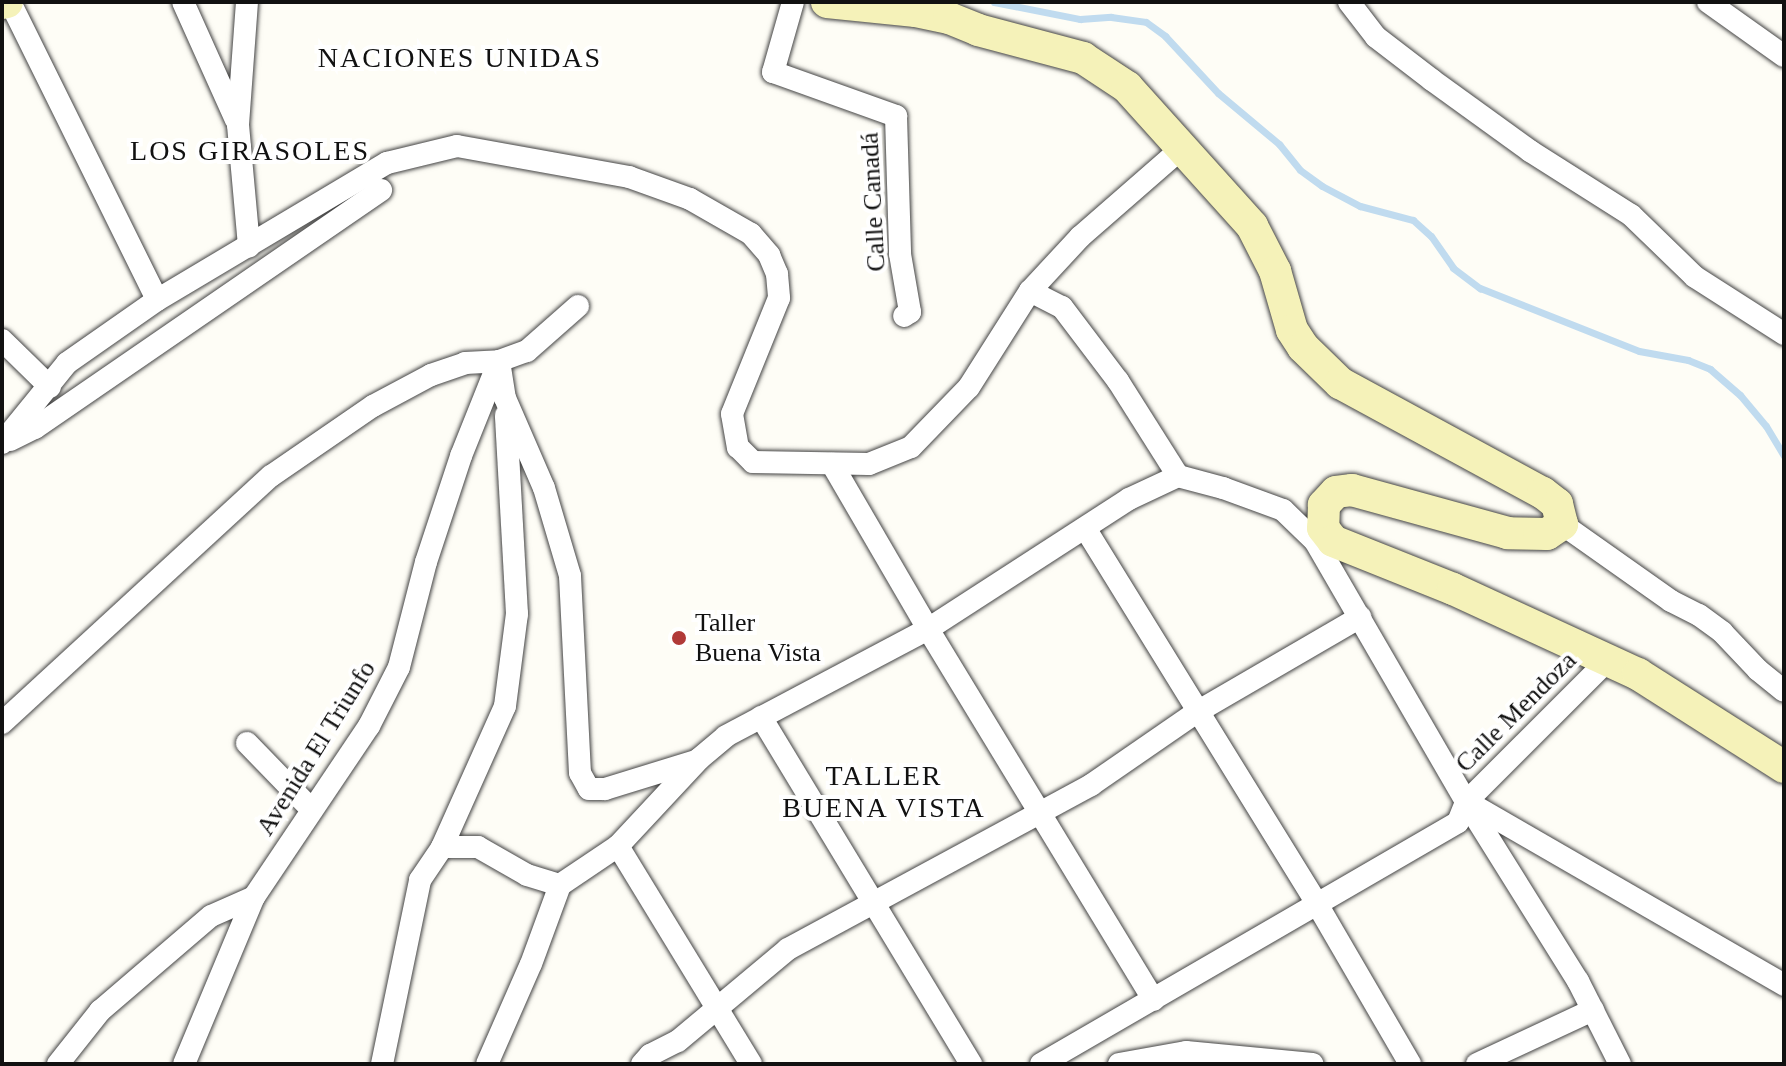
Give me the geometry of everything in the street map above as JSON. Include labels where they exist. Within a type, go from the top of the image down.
[{"type":"street","points":[[6,2],[157,300]]},
{"type":"street","points":[[183,2],[238,125]]},
{"type":"street","points":[[247,2],[238,125],[249,247]]},
{"type":"street","name":"Calle Canadá","points":[[793,2],[773,72],[896,116],[900,254],[910,312],[904,316]]},
{"type":"street","points":[[827,2],[916,11],[949,18],[978,30],[1083,58],[1127,87],[1252,226],[1275,271],[1292,330],[1303,347],[1340,383],[1400,418],[1524,480],[1557,504],[1562,524],[1671,601],[1711,624],[1784,691]]},
{"type":"street","points":[[1349,2],[1376,37],[1432,80],[1530,151],[1631,215],[1695,277],[1784,334]]},
{"type":"street","points":[[1708,2],[1784,56]]},
{"type":"street","points":[[2,444],[67,363],[157,300],[387,163],[440,147],[505,152],[629,177],[690,199],[751,234],[769,255],[777,274],[779,298],[732,414],[738,447],[753,462],[869,464],[911,447],[969,387],[1030,291],[1080,237],[1182,148]]},
{"type":"street","points":[[2,444],[35,428],[381,190]]},
{"type":"street","points":[[1030,291],[1062,307],[1118,381],[1178,476],[1283,510],[1333,541],[1453,589],[1606,662],[1638,674],[1784,767]]},
{"type":"street","points":[[2,723],[271,476],[373,406],[431,375],[465,363],[499,361],[527,351],[578,306]]},
{"type":"street","points":[[2,331],[33,369]]},
{"type":"street","points":[[2,340],[50,387]]},
{"type":"street","points":[[382,1064],[420,880],[442,847],[505,706],[517,614],[505,398],[499,361]]},
{"type":"street","name":"Avenida El Triunfo","points":[[184,1064],[254,897],[369,726],[399,667],[426,562],[461,456],[499,361]]},
{"type":"street","points":[[505,398],[544,488],[570,576],[580,773],[589,789],[605,789],[699,759]]},
{"type":"street","points":[[832,464],[928,629],[1154,1000]]},
{"type":"street","points":[[487,1064],[531,964],[560,885],[618,846],[699,759],[726,736],[928,629],[1129,499],[1178,476]]},
{"type":"street","points":[[1562,524],[1547,534],[1508,533],[1352,490],[1336,492],[1311,527],[1315,541],[1466,802],[1593,1010],[1620,1064]]},
{"type":"street","points":[[1085,528],[1317,904],[1410,1064]]},
{"type":"street","points":[[642,1064],[718,1009],[788,949],[1091,785],[1197,712],[1360,617]]},
{"type":"street","name":"Calle Mendoza","points":[[1041,1064],[1458,822],[1466,802],[1606,662]]},
{"type":"street","points":[[761,717],[971,1064]]},
{"type":"street","points":[[247,743],[312,810]]},
{"type":"street","points":[[1466,802],[1784,985]]},
{"type":"street","points":[[618,846],[751,1064]]},
{"type":"street","points":[[442,847],[478,847],[527,875],[560,885]]},
{"type":"street","points":[[58,1064],[100,1011],[211,916],[254,897]]},
{"type":"street","points":[[1477,1064],[1593,1010]]},
{"type":"street","points":[[1124,1063],[1186,1052],[1312,1064]]},
{"type":"waterway","points":[[994,2],[1080,19],[1111,17],[1146,22],[1165,36],[1218,93],[1279,144],[1300,170],[1322,186],[1360,206],[1413,220],[1431,236],[1453,268],[1480,288],[1639,351],[1688,360],[1710,369],[1740,395],[1766,426],[1784,456]]},
{"type":"place","name":"Taller Buena Vista","points":[[679,638]]},
{"type":"district","name":"NACIONES UNIDAS","points":[[460,58]]},
{"type":"district","name":"LOS GIRASOLES","points":[[250,151]]},
{"type":"district","name":"TALLER BUENA VISTA","points":[[884,792]]}]
